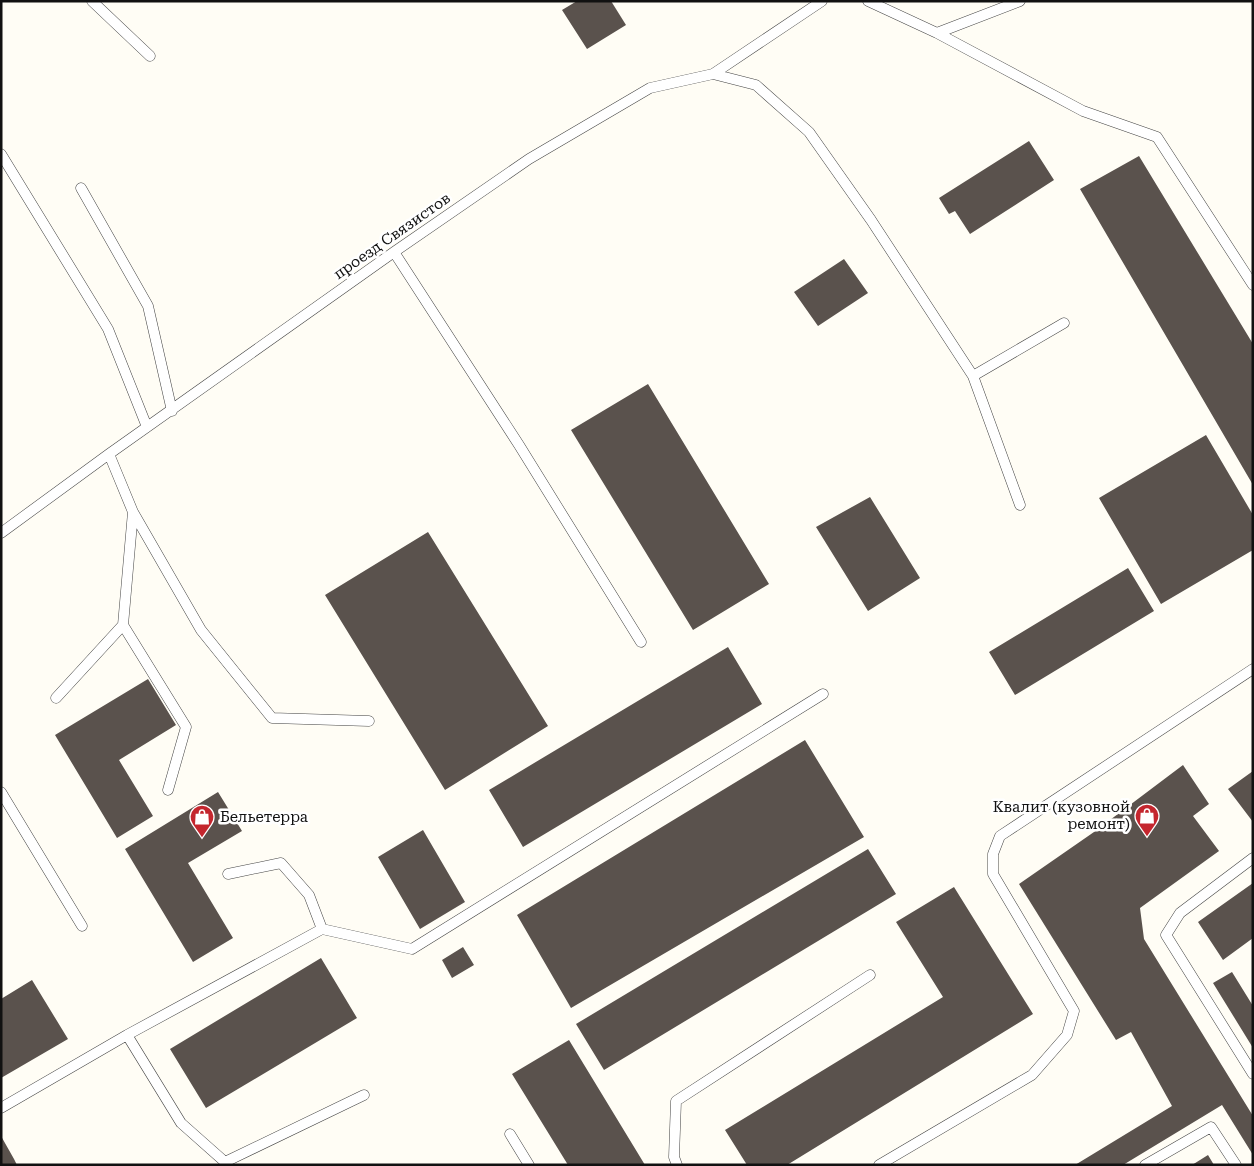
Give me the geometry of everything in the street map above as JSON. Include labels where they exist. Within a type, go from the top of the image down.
[{"type":"lane","points":[[92,1],[150,56]]},
{"type":"lane","name":"проезд Связистов","points":[[1,533],[394,252],[529,159],[650,88],[713,74],[822,1]]},
{"type":"lane","points":[[868,1],[937,33],[1083,112],[1158,137],[1253,285]]},
{"type":"lane","points":[[937,33],[1020,1]]},
{"type":"lane","points":[[713,74],[756,85],[809,132],[872,220],[973,376],[1020,505]]},
{"type":"lane","points":[[1,154],[108,329],[147,427]]},
{"type":"lane","points":[[81,188],[148,306],[172,411]]},
{"type":"lane","points":[[394,252],[519,445],[641,642]]},
{"type":"lane","points":[[973,376],[1064,323]]},
{"type":"lane","points":[[109,454],[133,512],[201,630],[272,718],[369,721]]},
{"type":"lane","points":[[133,512],[123,624],[186,727],[168,790]]},
{"type":"lane","points":[[56,698],[123,624]]},
{"type":"lane","points":[[879,1165],[1032,1075],[1067,1036],[1074,1011],[993,874],[993,854],[1000,836],[1253,669]]},
{"type":"lane","points":[[1,1108],[127,1035],[322,929],[412,949],[823,694]]},
{"type":"lane","points":[[1,792],[82,926]]},
{"type":"lane","points":[[1253,858],[1180,913],[1166,935],[1253,1074]]},
{"type":"lane","points":[[228,874],[281,863],[310,895],[322,929]]},
{"type":"lane","points":[[677,1165],[674,1156],[676,1102],[870,975]]},
{"type":"lane","points":[[127,1035],[181,1123],[225,1162],[364,1095]]},
{"type":"lane","points":[[1145,1165],[1212,1127],[1236,1165]]},
{"type":"lane","points":[[510,1134],[529,1165]]},
{"type":"building","points":[[577,1],[611,1],[626,25],[587,49],[562,10]]},
{"type":"building","points":[[1029,141],[1054,180],[970,234],[955,211],[949,214],[939,198]]},
{"type":"building","points":[[1139,156],[1253,344],[1253,485],[1080,189]]},
{"type":"building","points":[[844,259],[868,293],[818,326],[794,292]]},
{"type":"building","points":[[648,384],[769,584],[693,630],[571,430]]},
{"type":"building","points":[[1206,435],[1253,515],[1253,550],[1161,604],[1099,498]]},
{"type":"building","points":[[870,497],[920,578],[868,611],[816,527]]},
{"type":"building","points":[[428,532],[548,726],[445,790],[325,595]]},
{"type":"building","points":[[1128,568],[1154,611],[1015,695],[989,652]]},
{"type":"building","points":[[728,647],[762,704],[523,847],[489,790]]},
{"type":"building","points":[[148,679],[176,725],[119,760],[153,816],[117,838],[55,735]]},
{"type":"building","points":[[805,740],[864,837],[571,1008],[517,915]]},
{"type":"building","points":[[1183,765],[1209,804],[1193,816],[1219,851],[1140,908],[1144,939],[1253,1116],[1253,1155],[1222,1105],[1123,1165],[1075,1165],[1172,1106],[1131,1032],[1116,1040],[1019,884],[1094,832]]},
{"type":"building","points":[[1253,771],[1253,822],[1228,789]]},
{"type":"building","points":[[218,792],[242,831],[188,863],[233,938],[193,962],[125,849]]},
{"type":"building","points":[[423,830],[465,902],[420,929],[378,857]]},
{"type":"building","points":[[868,849],[896,894],[604,1070],[576,1024]]},
{"type":"building","points":[[1253,883],[1253,938],[1223,960],[1198,922]]},
{"type":"building","points":[[954,887],[1033,1014],[787,1165],[747,1165],[725,1130],[943,997],[896,922]]},
{"type":"building","points":[[463,947],[474,965],[452,978],[442,960]]},
{"type":"building","points":[[321,958],[357,1018],[206,1108],[170,1049]]},
{"type":"building","points":[[1232,972],[1253,1006],[1253,1048],[1213,983]]},
{"type":"building","points":[[32,980],[68,1039],[1,1078],[1,999]]},
{"type":"building","points":[[569,1040],[645,1165],[568,1165],[512,1074]]},
{"type":"building","points":[[1,1136],[14,1159],[17,1165],[1,1165]]},
{"type":"building","points":[[1208,1155],[1214,1165],[1192,1165]]},
{"type":"place","name":"Квалит (кузовной ремонт)","points":[[1147,837]]},
{"type":"place","name":"Бельетерра","points":[[202,838]]}]
